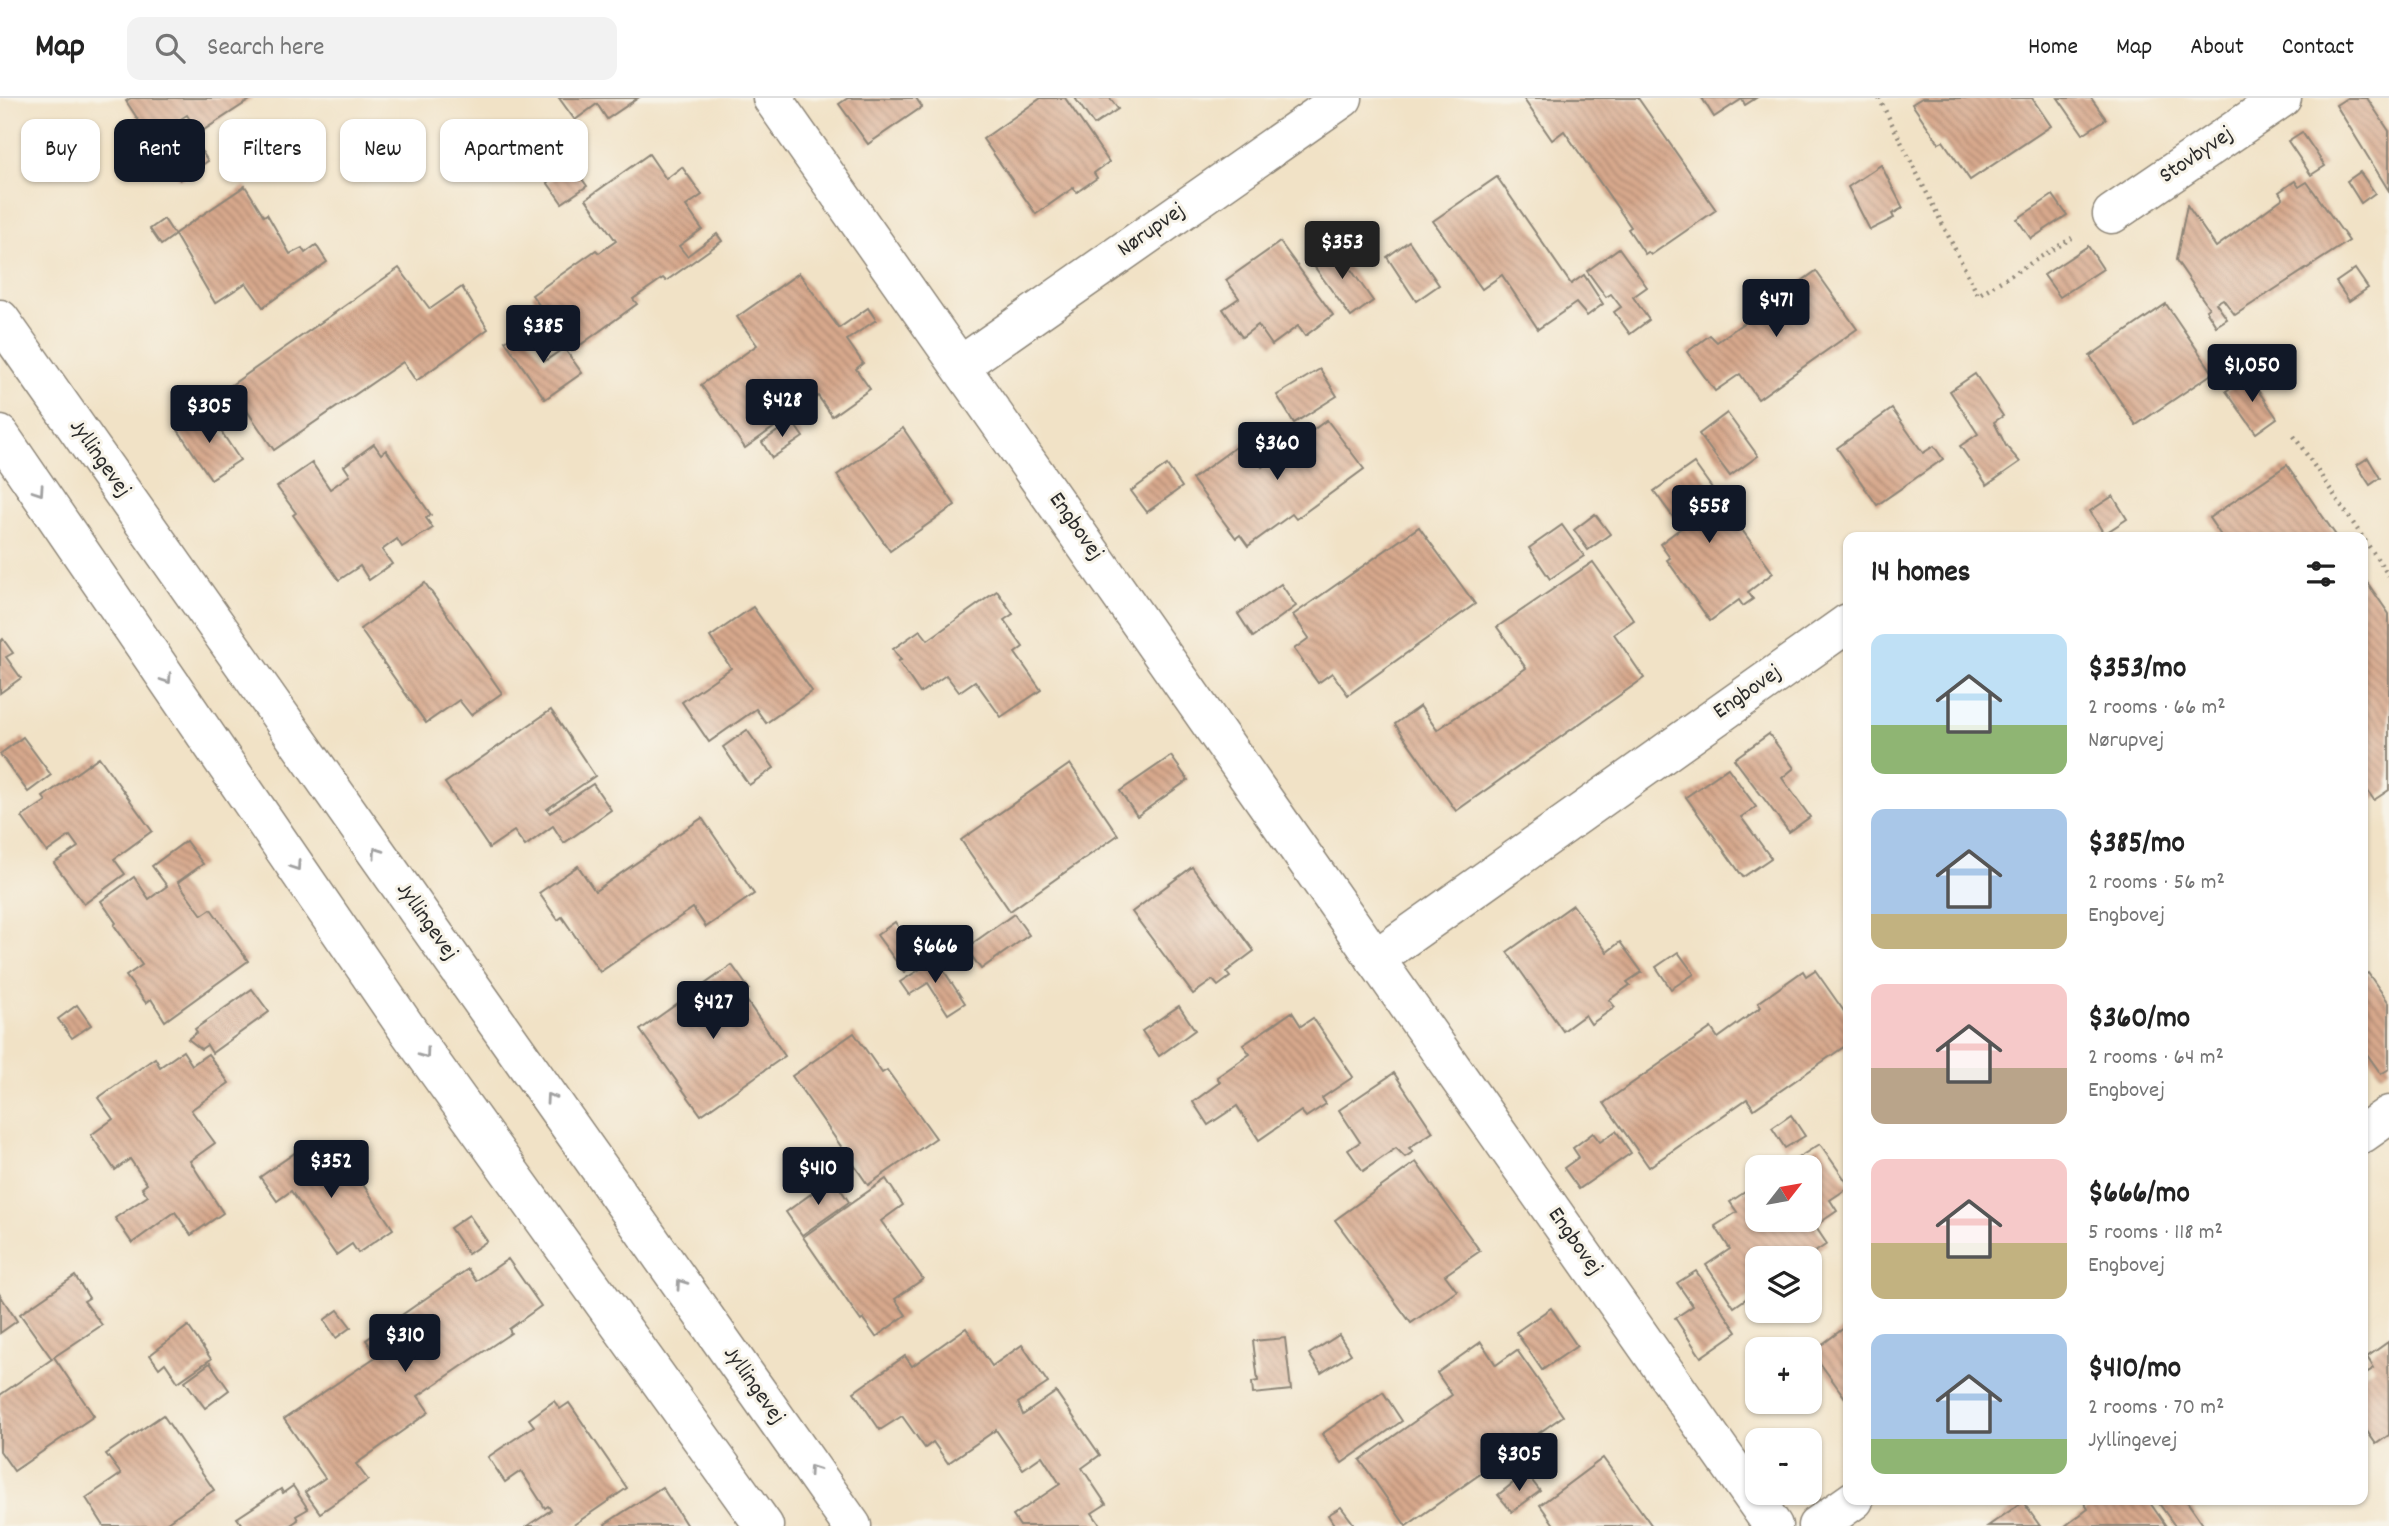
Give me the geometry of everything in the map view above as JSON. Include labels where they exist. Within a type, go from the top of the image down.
[{"type":"street","name":"Engbovej","points":[[772,98],[1773,1526]]},
{"type":"street","name":"Nørupvej","points":[[961,365],[1342,98]]},
{"type":"street","name":"Stovbyvej","points":[[2112,214],[2281,98]]},
{"type":"street","name":"Jyllingevej","points":[[0,319],[852,1526]]},
{"type":"street","points":[[0,435],[410,1033],[764,1526]]},
{"type":"street","name":"Engbovej","points":[[1375,959],[1843,627]]},
{"type":"street","points":[[2368,1130],[2389,1115]]},
{"type":"street","points":[[1818,1526],[1847,1505]]},
{"type":"path","points":[[1879,98],[1978,295],[2112,214]]},
{"type":"path","points":[[2294,436],[2359,532]]},
{"type":"path","points":[[2368,545],[2389,576]]},
{"type":"building","points":[[131,98],[253,98],[205,129],[205,119],[190,119],[187,115],[181,119],[138,119],[126,101]]},
{"type":"building","points":[[559,98],[638,98],[607,119],[597,104],[574,119]]},
{"type":"building","points":[[848,98],[916,98],[922,107],[868,144],[839,104]]},
{"type":"building","points":[[1041,98],[1065,98],[1109,162],[1094,173],[1097,178],[1077,192],[1073,188],[1036,214],[983,139]]},
{"type":"building","points":[[1075,98],[1110,98],[1118,109],[1094,125]]},
{"type":"building","points":[[1523,98],[1638,98],[1716,210],[1651,255],[1648,252],[1645,254],[1628,229],[1631,227],[1564,131],[1552,140]]},
{"type":"building","points":[[1702,98],[1756,98],[1745,105],[1742,99],[1714,117]]},
{"type":"building","points":[[1922,98],[2032,98],[2051,126],[1970,180],[1943,141],[1939,143],[1912,104]]},
{"type":"building","points":[[2058,98],[2091,98],[2106,119],[2083,134]]},
{"type":"building","points":[[2347,98],[2367,98],[2389,131],[2389,191],[2336,105]]},
{"type":"building","points":[[2302,132],[2325,166],[2311,175],[2288,141]]},
{"type":"building","points":[[649,154],[666,179],[682,167],[702,195],[686,206],[702,229],[679,246],[687,256],[717,234],[722,241],[666,281],[663,278],[633,299],[637,304],[572,351],[532,295],[596,250],[599,253],[616,241],[586,199]]},
{"type":"building","points":[[1881,165],[1903,208],[1892,214],[1894,218],[1870,230],[1848,187]]},
{"type":"building","points":[[2360,172],[2375,193],[2361,203],[2347,181]]},
{"type":"building","points":[[1497,177],[1571,284],[1584,275],[1603,304],[1587,316],[1576,303],[1538,329],[1502,275],[1482,289],[1433,221]]},
{"type":"building","points":[[2295,181],[2299,187],[2307,182],[2349,241],[2235,315],[2223,299],[2216,303],[2227,319],[2216,326],[2206,310],[2209,308],[2176,260],[2187,205],[2216,247],[2283,198],[2279,192]]},
{"type":"building","points":[[547,182],[584,182],[587,186],[562,203]]},
{"type":"building","points":[[245,186],[264,216],[267,214],[290,254],[302,248],[305,253],[316,245],[327,262],[263,307],[246,283],[215,303],[175,235],[161,245],[150,229],[164,219],[174,234]]},
{"type":"building","points":[[2053,195],[2067,215],[2031,239],[2017,219]]},
{"type":"building","points":[[1409,241],[1439,285],[1416,301],[1387,257]]},
{"type":"building","points":[[1280,242],[1333,315],[1305,336],[1298,326],[1272,345],[1258,325],[1242,337],[1223,309],[1239,298],[1226,280]]},
{"type":"building","points":[[1334,245],[1373,301],[1351,317],[1311,262]]},
{"type":"building","points":[[2088,246],[2103,269],[2060,297],[2044,275]]},
{"type":"building","points":[[1619,248],[1647,287],[1633,297],[1649,320],[1630,334],[1614,312],[1621,307],[1611,294],[1606,297],[1587,271]]},
{"type":"building","points":[[399,268],[430,309],[462,287],[488,329],[416,381],[403,362],[274,450],[230,386]]},
{"type":"building","points":[[2355,269],[2368,288],[2349,301],[2336,282]]},
{"type":"building","points":[[1816,271],[1857,329],[1758,399],[1740,374],[1715,391],[1687,352],[1710,335],[1717,342]]},
{"type":"building","points":[[799,273],[839,328],[868,308],[876,320],[847,340],[863,363],[856,369],[870,389],[832,416],[818,396],[745,448],[701,385],[757,345],[737,317]]},
{"type":"building","points":[[2166,304],[2213,373],[2136,425],[2090,356]]},
{"type":"building","points":[[522,329],[545,361],[564,348],[582,373],[545,399],[505,341]]},
{"type":"building","points":[[1320,369],[1337,396],[1294,423],[1277,395]]},
{"type":"building","points":[[1975,374],[2003,416],[1994,422],[2006,446],[2020,462],[1987,485],[1960,446],[1978,434],[1950,391]]},
{"type":"building","points":[[2248,376],[2277,418],[2256,433],[2226,391]]},
{"type":"building","points":[[1892,409],[1923,453],[1934,446],[1943,459],[1877,505],[1837,448]]},
{"type":"building","points":[[207,410],[240,460],[211,479],[178,430]]},
{"type":"building","points":[[1727,413],[1758,456],[1730,476],[1699,434]]},
{"type":"building","points":[[1327,420],[1364,469],[1296,519],[1292,514],[1248,546],[1240,535],[1236,538],[1192,479],[1244,441],[1262,467]]},
{"type":"building","points":[[792,421],[803,437],[772,458],[762,442]]},
{"type":"building","points":[[903,428],[955,505],[890,551],[837,475]]},
{"type":"building","points":[[374,444],[381,454],[386,450],[431,515],[426,518],[433,528],[402,547],[397,539],[382,550],[392,564],[369,580],[360,566],[339,580],[293,515],[296,513],[277,487],[312,463],[330,489],[350,475],[344,466]]},
{"type":"building","points":[[2368,458],[2380,478],[2370,485],[2357,465]]},
{"type":"building","points":[[1694,463],[1773,573],[1748,592],[1753,599],[1743,606],[1739,600],[1710,621],[1667,560],[1670,558],[1660,544],[1681,528],[1654,491]]},
{"type":"building","points":[[1167,465],[1182,487],[1147,512],[1131,491]]},
{"type":"building","points":[[2287,465],[2334,532],[2219,532],[2209,518]]},
{"type":"building","points":[[2113,496],[2127,519],[2103,532],[2090,511]]},
{"type":"building","points":[[1595,514],[1610,534],[1588,550],[1574,530]]},
{"type":"building","points":[[1562,525],[1584,556],[1550,579],[1529,548]]},
{"type":"building","points":[[1419,527],[1475,604],[1348,695],[1332,673],[1318,683],[1294,649],[1309,638],[1293,615]]},
{"type":"building","points":[[1593,562],[1634,620],[1614,634],[1644,678],[1456,811],[1395,724],[1420,706],[1437,730],[1526,668],[1497,627]]},
{"type":"building","points":[[425,583],[502,693],[471,715],[459,700],[426,723],[360,629]]},
{"type":"building","points":[[1281,584],[1296,606],[1253,637],[1238,614]]},
{"type":"building","points":[[2368,584],[2389,614],[2389,790],[2374,800],[2368,792]]},
{"type":"building","points":[[997,591],[1013,614],[1004,620],[1023,647],[1015,653],[1041,690],[1001,717],[975,681],[959,692],[946,675],[920,693],[893,649],[920,630],[928,640]]},
{"type":"building","points":[[753,607],[812,691],[766,723],[756,709],[709,742],[682,702],[731,668],[710,637]]},
{"type":"building","points":[[3,639],[13,653],[6,657],[21,678],[0,693],[0,642]]},
{"type":"building","points":[[551,710],[595,776],[547,809],[550,813],[593,784],[611,810],[564,843],[553,826],[525,846],[514,831],[489,848],[445,783]]},
{"type":"building","points":[[747,730],[774,768],[749,785],[723,747]]},
{"type":"building","points":[[1769,734],[1794,768],[1782,778],[1810,817],[1789,832],[1734,759]]},
{"type":"building","points":[[23,737],[51,775],[28,792],[0,754]]},
{"type":"building","points":[[1171,756],[1188,780],[1137,816],[1120,791]]},
{"type":"building","points":[[99,757],[152,831],[114,859],[125,874],[84,904],[54,863],[78,847],[70,836],[47,852],[22,817],[46,801],[43,797]]},
{"type":"building","points":[[1070,764],[1118,835],[1010,911],[961,840]]},
{"type":"building","points":[[1728,768],[1756,807],[1741,817],[1771,858],[1743,877],[1686,797]]},
{"type":"building","points":[[702,818],[754,894],[706,927],[693,908],[600,972],[562,917],[558,920],[539,893],[578,866],[595,891]]},
{"type":"building","points":[[186,841],[203,864],[178,882],[202,915],[211,909],[248,961],[165,1021],[151,999],[146,1003],[126,976],[142,965],[101,901],[134,877],[149,899],[167,886],[152,866]]},
{"type":"building","points":[[1192,867],[1254,951],[1226,972],[1230,977],[1218,986],[1213,980],[1193,994],[1132,912]]},
{"type":"building","points":[[1573,905],[1607,952],[1620,942],[1642,972],[1627,982],[1630,985],[1609,1000],[1615,1007],[1591,1024],[1585,1015],[1563,1031],[1507,952]]},
{"type":"building","points":[[1014,914],[1029,935],[981,969],[966,948]]},
{"type":"building","points":[[895,922],[921,960],[904,972],[877,935]]},
{"type":"building","points":[[1678,952],[1694,974],[1671,989],[1656,967]]},
{"type":"building","points":[[936,959],[965,1003],[948,1014],[928,983],[909,995],[900,982]]},
{"type":"building","points":[[732,965],[749,989],[742,994],[785,1056],[701,1115],[640,1030]]},
{"type":"building","points":[[1815,970],[1843,1010],[1843,1047],[1754,1109],[1747,1099],[1649,1167],[1604,1103],[1711,1028],[1718,1038],[1761,1007],[1758,1003],[1803,971],[1806,976]]},
{"type":"building","points":[[2368,973],[2389,1003],[2389,1069],[2381,1074],[2368,1056]]},
{"type":"building","points":[[252,989],[269,1012],[212,1053],[207,1045],[201,1049],[188,1039],[197,1032],[195,1029]]},
{"type":"building","points":[[77,1005],[91,1025],[72,1038],[58,1019]]},
{"type":"building","points":[[1179,1006],[1195,1030],[1159,1056],[1142,1031]]},
{"type":"building","points":[[1292,1012],[1301,1026],[1313,1018],[1353,1077],[1322,1098],[1326,1104],[1306,1117],[1301,1111],[1259,1140],[1237,1106],[1208,1125],[1193,1102],[1220,1082],[1217,1077],[1250,1054],[1243,1045]]},
{"type":"building","points":[[854,1033],[882,1073],[887,1070],[936,1138],[868,1185],[792,1076]]},
{"type":"building","points":[[183,1051],[192,1065],[208,1054],[229,1083],[191,1110],[215,1143],[190,1161],[223,1213],[191,1235],[175,1212],[132,1243],[115,1218],[148,1196],[142,1188],[147,1184],[130,1159],[115,1170],[91,1135],[113,1119],[98,1098],[155,1058],[160,1067]]},
{"type":"building","points":[[1394,1073],[1433,1132],[1409,1148],[1413,1152],[1405,1157],[1396,1148],[1363,1171],[1348,1150],[1360,1142],[1339,1110]]},
{"type":"building","points":[[1791,1115],[1805,1136],[1785,1148],[1772,1128]]},
{"type":"building","points":[[1616,1131],[1631,1153],[1579,1189],[1564,1168],[1579,1157],[1573,1148],[1593,1133],[1600,1142]]},
{"type":"building","points":[[1820,1144],[1843,1177],[1843,1191],[1830,1200],[1837,1211],[1822,1221],[1822,1155],[1802,1155]]},
{"type":"building","points":[[302,1148],[316,1169],[341,1152],[393,1229],[358,1253],[352,1244],[336,1255],[291,1191],[277,1201],[260,1177]]},
{"type":"building","points":[[1416,1162],[1480,1251],[1445,1275],[1457,1291],[1411,1323],[1335,1220]]},
{"type":"building","points":[[833,1178],[849,1202],[802,1235],[786,1212]]},
{"type":"building","points":[[886,1179],[903,1205],[881,1221],[923,1279],[895,1299],[906,1315],[876,1337],[863,1319],[861,1321],[803,1237]]},
{"type":"building","points":[[1745,1192],[1745,1232],[1819,1232],[1827,1244],[1822,1247],[1745,1246],[1745,1299],[1734,1307],[1706,1265],[1730,1249],[1715,1226],[1737,1212],[1730,1202]]},
{"type":"building","points":[[469,1215],[487,1241],[468,1254],[450,1228]]},
{"type":"building","points":[[508,1259],[541,1306],[509,1329],[511,1333],[418,1396],[429,1412],[356,1464],[368,1480],[320,1513],[305,1492],[325,1478],[284,1419],[377,1356],[366,1340],[468,1269],[476,1281]]},
{"type":"building","points":[[1696,1271],[1737,1332],[1701,1357],[1675,1318],[1693,1306],[1677,1283]]},
{"type":"building","points":[[75,1276],[89,1298],[84,1301],[102,1325],[54,1357],[94,1416],[14,1471],[0,1451],[0,1395],[52,1359],[20,1314]]},
{"type":"building","points":[[0,1295],[17,1321],[0,1333]]},
{"type":"building","points":[[1551,1308],[1577,1346],[1542,1370],[1516,1332]]},
{"type":"building","points":[[338,1310],[351,1327],[336,1338],[324,1320]]},
{"type":"building","points":[[188,1326],[211,1359],[178,1382],[165,1363],[159,1368],[150,1355]]},
{"type":"building","points":[[966,1328],[992,1366],[1022,1345],[1048,1383],[1018,1403],[1023,1415],[1056,1392],[1100,1455],[1082,1468],[1106,1504],[1092,1513],[1101,1526],[1020,1526],[1013,1516],[1060,1484],[1042,1456],[1023,1469],[996,1430],[948,1463],[933,1442],[925,1448],[902,1416],[880,1430],[854,1392],[905,1356],[912,1366]]},
{"type":"building","points":[[1843,1329],[1843,1395],[1822,1366],[1822,1344]]},
{"type":"building","points":[[1339,1335],[1351,1354],[1321,1373],[1309,1354]]},
{"type":"building","points":[[1285,1338],[1291,1390],[1253,1394],[1252,1382],[1258,1381],[1253,1341]]},
{"type":"building","points":[[1481,1342],[1496,1365],[1517,1350],[1563,1416],[1406,1526],[1360,1460],[1452,1395],[1437,1373]]},
{"type":"building","points":[[2388,1342],[2389,1435],[2376,1444],[2368,1433],[2368,1372],[2374,1368],[2368,1356]]},
{"type":"building","points":[[210,1363],[229,1390],[205,1408],[185,1381]]},
{"type":"building","points":[[1383,1392],[1402,1421],[1342,1463],[1322,1434]]},
{"type":"building","points":[[554,1401],[560,1409],[569,1403],[627,1488],[572,1526],[527,1526],[551,1510],[548,1506],[545,1508],[521,1471],[505,1482],[488,1457],[534,1426],[529,1419]]},
{"type":"building","points":[[163,1415],[214,1490],[161,1526],[104,1526],[86,1498],[121,1474],[106,1454]]},
{"type":"building","points":[[1603,1458],[1652,1526],[1555,1526],[1540,1505]]},
{"type":"building","points":[[1526,1473],[1540,1491],[1512,1512],[1498,1495]]},
{"type":"building","points":[[293,1486],[308,1509],[296,1516],[298,1520],[289,1526],[243,1526],[237,1518],[281,1489],[283,1493]]},
{"type":"building","points":[[662,1487],[687,1526],[606,1526],[605,1524]]},
{"type":"building","points":[[2019,1505],[2025,1505],[2040,1526],[1988,1526]]},
{"type":"building","points":[[2085,1505],[2151,1505],[2166,1526],[2065,1526],[2088,1509]]},
{"type":"building","points":[[2160,1505],[2189,1505],[2204,1526],[2175,1526]]},
{"type":"building","points":[[1341,1507],[1353,1523],[1350,1526],[1335,1526],[1328,1515]]}]
